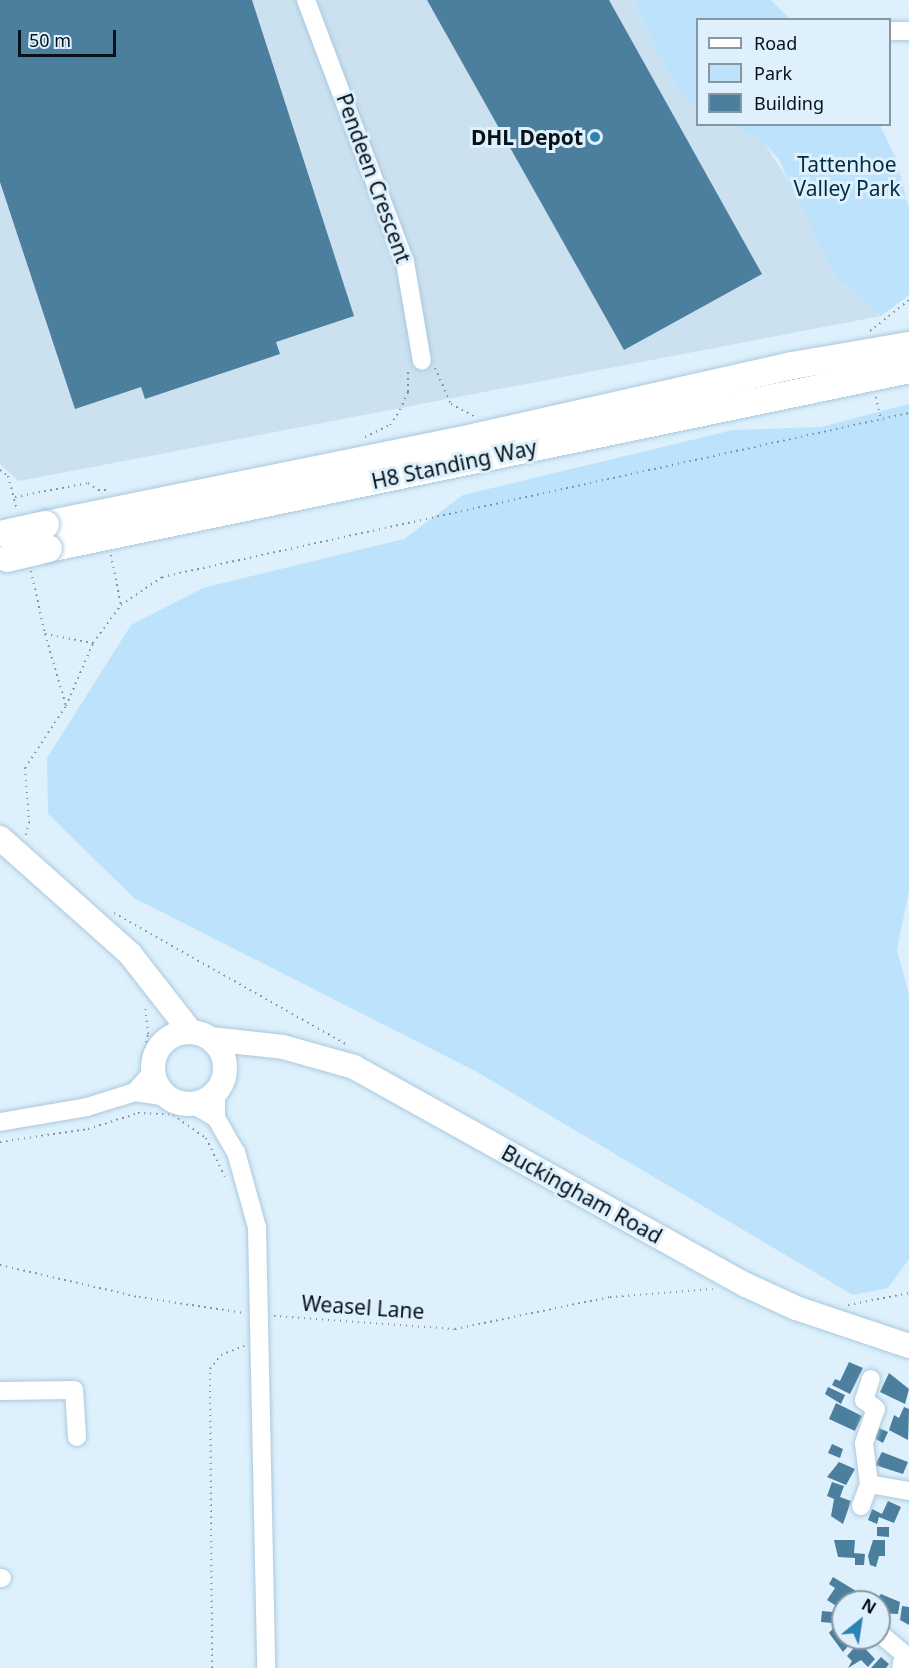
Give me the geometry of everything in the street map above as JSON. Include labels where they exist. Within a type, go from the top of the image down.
[{"type":"highway","name":"H8 Standing Way","points":[[3,546],[46,536],[103,512],[477,436],[792,365],[873,353],[909,345]]},
{"type":"highway","name":"H8 Standing Way","points":[[103,512],[909,369]]},
{"type":"main road","points":[[8,843],[118,942],[152,998],[222,1052],[225,1069]]},
{"type":"main road","points":[[152,998],[160,1046]]},
{"type":"main road","points":[[201,1035],[178,1033],[160,1046],[146,1069],[168,1097],[192,1104],[216,1093],[225,1069],[256,1042]]},
{"type":"main road","name":"Buckingham Road","points":[[201,1035],[256,1042],[354,1067],[746,1285],[796,1308],[909,1346]]},
{"type":"street","name":"Pendeen Crescent","points":[[306,0],[405,262],[428,359]]},
{"type":"street","points":[[891,30],[909,31]]},
{"type":"street","points":[[129,1094],[146,1069]]},
{"type":"street","points":[[216,1093],[216,1118],[248,1183],[261,1262],[253,1311],[266,1668]]},
{"type":"street","points":[[0,1122],[129,1094],[168,1097]]},
{"type":"street","points":[[192,1104],[216,1118]]},
{"type":"street","points":[[861,1506],[869,1484],[864,1443],[876,1409],[864,1400],[871,1379]]},
{"type":"street","points":[[0,1391],[74,1390],[77,1437]]},
{"type":"street","points":[[869,1484],[909,1491]]},
{"type":"street","points":[[891,1645],[904,1658]]},
{"type":"path","points":[[873,353],[868,332],[909,300]]},
{"type":"path","points":[[354,442],[390,425],[408,392],[407,368],[428,359],[451,404],[465,414],[485,419]]},
{"type":"path","points":[[875,390],[881,420]]},
{"type":"path","points":[[8,843],[29,823],[25,768],[66,706],[93,643],[121,605],[162,577],[909,413]]},
{"type":"path","points":[[15,497],[88,483],[103,512],[121,605]]},
{"type":"path","points":[[103,512],[119,490]]},
{"type":"path","points":[[45,634],[66,706]]},
{"type":"path","points":[[108,909],[359,1051]]},
{"type":"path","points":[[146,1069],[152,998]]},
{"type":"path","points":[[129,1094],[129,1116]]},
{"type":"path","points":[[0,1142],[88,1129],[129,1116],[153,1112],[185,1119],[206,1138],[228,1185]]},
{"type":"path","name":"Weasel Lane","points":[[0,1265],[138,1297],[253,1311],[455,1329],[610,1297],[703,1293],[724,1285]]},
{"type":"path","points":[[845,1306],[909,1293]]},
{"type":"path","points":[[247,1324],[253,1311]]},
{"type":"path","points":[[212,1668],[210,1369],[221,1355],[245,1346],[246,1335]]},
{"type":"shaded area","points":[[0,0],[634,0],[658,55],[683,97],[696,108],[696,126],[735,126],[764,143],[800,198],[836,278],[881,316],[19,481],[0,464]]},
{"type":"green space","points":[[634,0],[771,0],[789,18],[696,18],[696,108],[683,97],[658,55]]},
{"type":"green space","name":"Tattenhoe Valley Park","points":[[735,126],[880,126],[896,159],[909,209],[909,295],[881,316],[836,278],[778,158],[764,143]]},
{"type":"green space","points":[[909,404],[909,891],[897,950],[909,995],[909,1259],[888,1288],[853,1295],[477,1072],[134,898],[48,814],[47,758],[131,625],[203,588],[404,539],[463,495],[733,430],[821,427]]},
{"type":"building","points":[[0,0],[252,0],[354,316],[276,342],[280,354],[145,399],[141,387],[75,409],[0,182]]},
{"type":"building","name":"DHL Depot","points":[[427,0],[609,0],[762,274],[624,350]]},
{"type":"building","points":[[849,1362],[863,1368],[850,1394],[832,1385],[835,1379],[840,1381]]},
{"type":"building","points":[[889,1373],[909,1389],[905,1404],[880,1392]]},
{"type":"building","points":[[828,1387],[845,1395],[841,1404],[825,1394]]},
{"type":"building","points":[[836,1403],[862,1416],[855,1431],[829,1419]]},
{"type":"building","points":[[904,1407],[909,1409],[908,1440],[889,1430],[894,1415],[899,1418]]},
{"type":"building","points":[[879,1428],[888,1432],[883,1443],[874,1438]]},
{"type":"building","points":[[832,1444],[843,1449],[840,1458],[828,1453]]},
{"type":"building","points":[[882,1452],[908,1462],[903,1474],[875,1465]]},
{"type":"building","points":[[839,1462],[855,1469],[846,1485],[827,1477]]},
{"type":"building","points":[[832,1482],[844,1486],[840,1497],[851,1501],[843,1524],[831,1516],[834,1499],[827,1496]]},
{"type":"building","points":[[888,1501],[901,1507],[894,1523],[879,1517],[877,1524],[868,1520],[872,1509],[882,1514]]},
{"type":"building","points":[[877,1527],[889,1527],[889,1537],[877,1536]]},
{"type":"building","points":[[834,1540],[855,1540],[854,1553],[865,1554],[864,1565],[855,1565],[855,1558],[838,1557]]},
{"type":"building","points":[[873,1540],[885,1540],[885,1556],[879,1556],[876,1567],[870,1565],[868,1556]]},
{"type":"building","points":[[833,1577],[854,1590],[834,1590],[835,1588],[829,1584]]},
{"type":"building","points":[[891,1598],[900,1602],[898,1614],[891,1614]]},
{"type":"building","points":[[902,1606],[909,1607],[909,1625],[900,1620]]},
{"type":"building","points":[[822,1611],[831,1612],[831,1623],[821,1622]]},
{"type":"building","points":[[852,1650],[867,1650],[875,1659],[868,1667],[861,1660],[848,1668],[852,1661],[847,1656]]},
{"type":"building","points":[[881,1657],[889,1664],[886,1668],[871,1668]]},
{"type":"place","name":"DHL Depot","points":[[595,137]]}]
